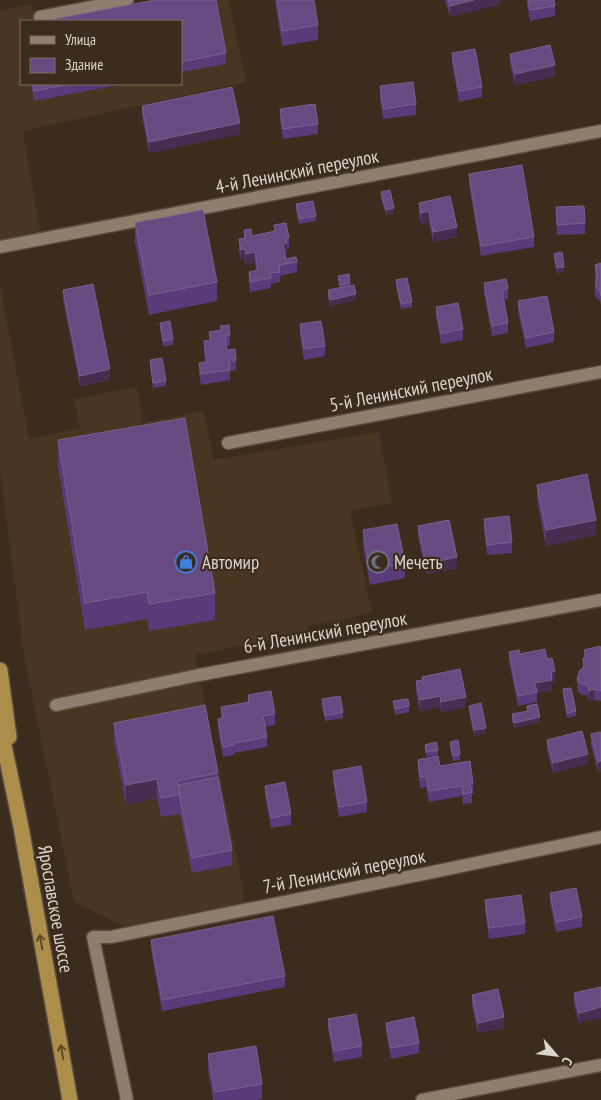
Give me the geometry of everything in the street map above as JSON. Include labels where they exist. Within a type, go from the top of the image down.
[{"type":"highway","points":[[0,670],[20,827]]},
{"type":"highway","name":"Ярославское шоссе","points":[[0,726],[70,1100]]},
{"type":"street","points":[[40,18],[127,0]]},
{"type":"street","name":"4-й Ленинский переулок","points":[[0,247],[601,131]]},
{"type":"street","name":"5-й Ленинский переулок","points":[[228,443],[601,372]]},
{"type":"street","name":"6-й Ленинский переулок","points":[[56,705],[199,675],[601,600]]},
{"type":"street","name":"7-й Ленинский переулок","points":[[127,1100],[93,937],[111,937],[601,837]]},
{"type":"street","points":[[422,1100],[601,1065]]},
{"type":"shaded area","points":[[188,0],[229,0],[246,82],[23,131],[40,231],[0,240],[0,11],[32,4],[35,20],[20,20],[20,85],[182,85],[181,20]]},
{"type":"shaded area","name":"Автомир","points":[[0,284],[29,439],[80,428],[74,399],[137,387],[143,423],[204,411],[214,460],[379,432],[392,503],[350,511],[372,613],[308,626],[309,632],[195,655],[240,873],[245,907],[124,926],[74,902],[24,655],[0,469]]},
{"type":"building","points":[[155,0],[216,0],[226,53],[182,62],[182,20],[50,20]]},
{"type":"building","points":[[277,0],[314,0],[318,25],[282,31]]},
{"type":"building","points":[[448,0],[474,0],[450,6]]},
{"type":"building","points":[[528,0],[554,0],[555,6],[530,10]]},
{"type":"building","points":[[550,45],[555,65],[515,74],[510,54]]},
{"type":"building","points":[[475,49],[482,87],[459,91],[452,53]]},
{"type":"building","points":[[413,82],[416,104],[383,109],[380,86]]},
{"type":"building","points":[[33,85],[64,85],[34,91]]},
{"type":"building","points":[[232,87],[240,123],[149,142],[142,106]]},
{"type":"building","points":[[315,104],[318,124],[283,129],[280,109]]},
{"type":"building","points":[[522,165],[534,237],[481,246],[469,174]]},
{"type":"building","points":[[390,190],[394,208],[386,210],[381,192]]},
{"type":"building","points":[[450,196],[457,227],[433,232],[429,211],[421,213],[419,203]]},
{"type":"building","points":[[313,201],[316,216],[299,219],[296,204]]},
{"type":"building","points":[[584,206],[585,223],[557,225],[556,207]]},
{"type":"building","points":[[203,210],[217,282],[149,295],[135,223]]},
{"type":"building","points":[[286,223],[289,238],[286,238],[287,243],[283,244],[286,259],[296,257],[297,262],[279,265],[280,272],[270,273],[271,278],[250,282],[249,272],[258,270],[255,252],[246,254],[245,249],[241,250],[239,239],[245,238],[244,230],[251,229],[252,236],[275,231],[274,225]]},
{"type":"building","points":[[562,252],[564,267],[557,268],[554,254]]},
{"type":"building","points":[[601,263],[601,296],[600,291],[595,286],[597,276],[595,265]]},
{"type":"building","points":[[349,274],[350,283],[340,285],[338,276]]},
{"type":"building","points":[[407,278],[412,302],[401,304],[396,280]]},
{"type":"building","points":[[506,279],[508,288],[502,290],[508,323],[492,326],[484,283]]},
{"type":"building","points":[[93,284],[110,369],[80,376],[63,290]]},
{"type":"building","points":[[354,285],[356,294],[330,300],[328,290]]},
{"type":"building","points":[[547,296],[554,332],[526,338],[518,301]]},
{"type":"building","points":[[458,303],[463,329],[441,334],[436,307]]},
{"type":"building","points":[[170,321],[173,339],[163,341],[160,323]]},
{"type":"building","points":[[321,321],[325,346],[304,349],[300,324]]},
{"type":"building","points":[[229,325],[230,335],[225,336],[227,350],[235,349],[236,360],[229,360],[230,370],[201,374],[199,363],[207,362],[204,341],[211,340],[209,332],[221,330],[220,326]]},
{"type":"building","points":[[162,358],[166,381],[153,383],[150,360]]},
{"type":"building","points":[[185,418],[215,593],[149,604],[147,592],[85,603],[58,440]]},
{"type":"building","points":[[587,474],[596,520],[546,530],[537,485]]},
{"type":"building","points":[[509,516],[512,542],[487,545],[484,519]]},
{"type":"building","points":[[449,520],[457,557],[426,564],[418,526]]},
{"type":"building","points":[[397,524],[405,563],[370,570],[363,530]]},
{"type":"building","points":[[600,646],[601,691],[594,689],[589,691],[587,684],[578,682],[577,678],[580,670],[584,667],[583,658],[586,657],[584,650]]},
{"type":"building","points":[[545,649],[547,659],[552,658],[555,671],[551,672],[552,680],[535,683],[537,692],[518,696],[509,652],[519,650],[520,654]]},
{"type":"building","points":[[460,669],[466,697],[441,702],[440,696],[420,700],[416,681],[423,680],[422,677]]},
{"type":"building","points":[[571,688],[576,711],[567,713],[563,689]]},
{"type":"building","points":[[271,691],[275,714],[263,716],[267,737],[223,747],[218,719],[223,718],[221,707],[249,702],[248,695]]},
{"type":"building","points":[[340,696],[343,712],[325,716],[322,699]]},
{"type":"building","points":[[408,699],[409,706],[395,709],[393,701]]},
{"type":"building","points":[[481,703],[486,728],[474,730],[469,706]]},
{"type":"building","points":[[537,704],[540,717],[514,723],[512,714],[528,711],[527,706]]},
{"type":"building","points":[[205,705],[218,773],[177,781],[180,794],[161,798],[157,779],[126,785],[114,723]]},
{"type":"building","points":[[582,731],[588,754],[553,763],[547,740]]},
{"type":"building","points":[[601,732],[601,761],[598,762],[591,734]]},
{"type":"building","points":[[458,740],[460,754],[453,756],[450,742]]},
{"type":"building","points":[[436,742],[438,750],[426,752],[425,745]]},
{"type":"building","points":[[438,756],[440,766],[470,761],[473,783],[470,784],[472,792],[463,794],[462,786],[429,791],[426,776],[420,777],[418,760]]},
{"type":"building","points":[[361,766],[367,802],[339,807],[333,771]]},
{"type":"building","points":[[218,777],[232,850],[192,858],[178,785]]},
{"type":"building","points":[[285,782],[291,814],[271,818],[265,786]]},
{"type":"building","points":[[576,888],[582,917],[556,922],[550,893]]},
{"type":"building","points":[[521,895],[525,923],[489,928],[485,900]]},
{"type":"building","points":[[273,916],[285,976],[162,1000],[151,940]]},
{"type":"building","points":[[601,987],[601,1007],[579,1013],[574,993]]},
{"type":"building","points":[[498,989],[504,1017],[478,1023],[472,995]]},
{"type":"building","points":[[356,1014],[362,1046],[334,1051],[328,1019]]},
{"type":"building","points":[[414,1017],[419,1043],[391,1048],[386,1023]]},
{"type":"building","points":[[256,1046],[262,1084],[215,1092],[208,1054]]},
{"type":"place","name":"Автомир","points":[[186,562]]},
{"type":"place","name":"Мечеть","points":[[378,562]]}]
